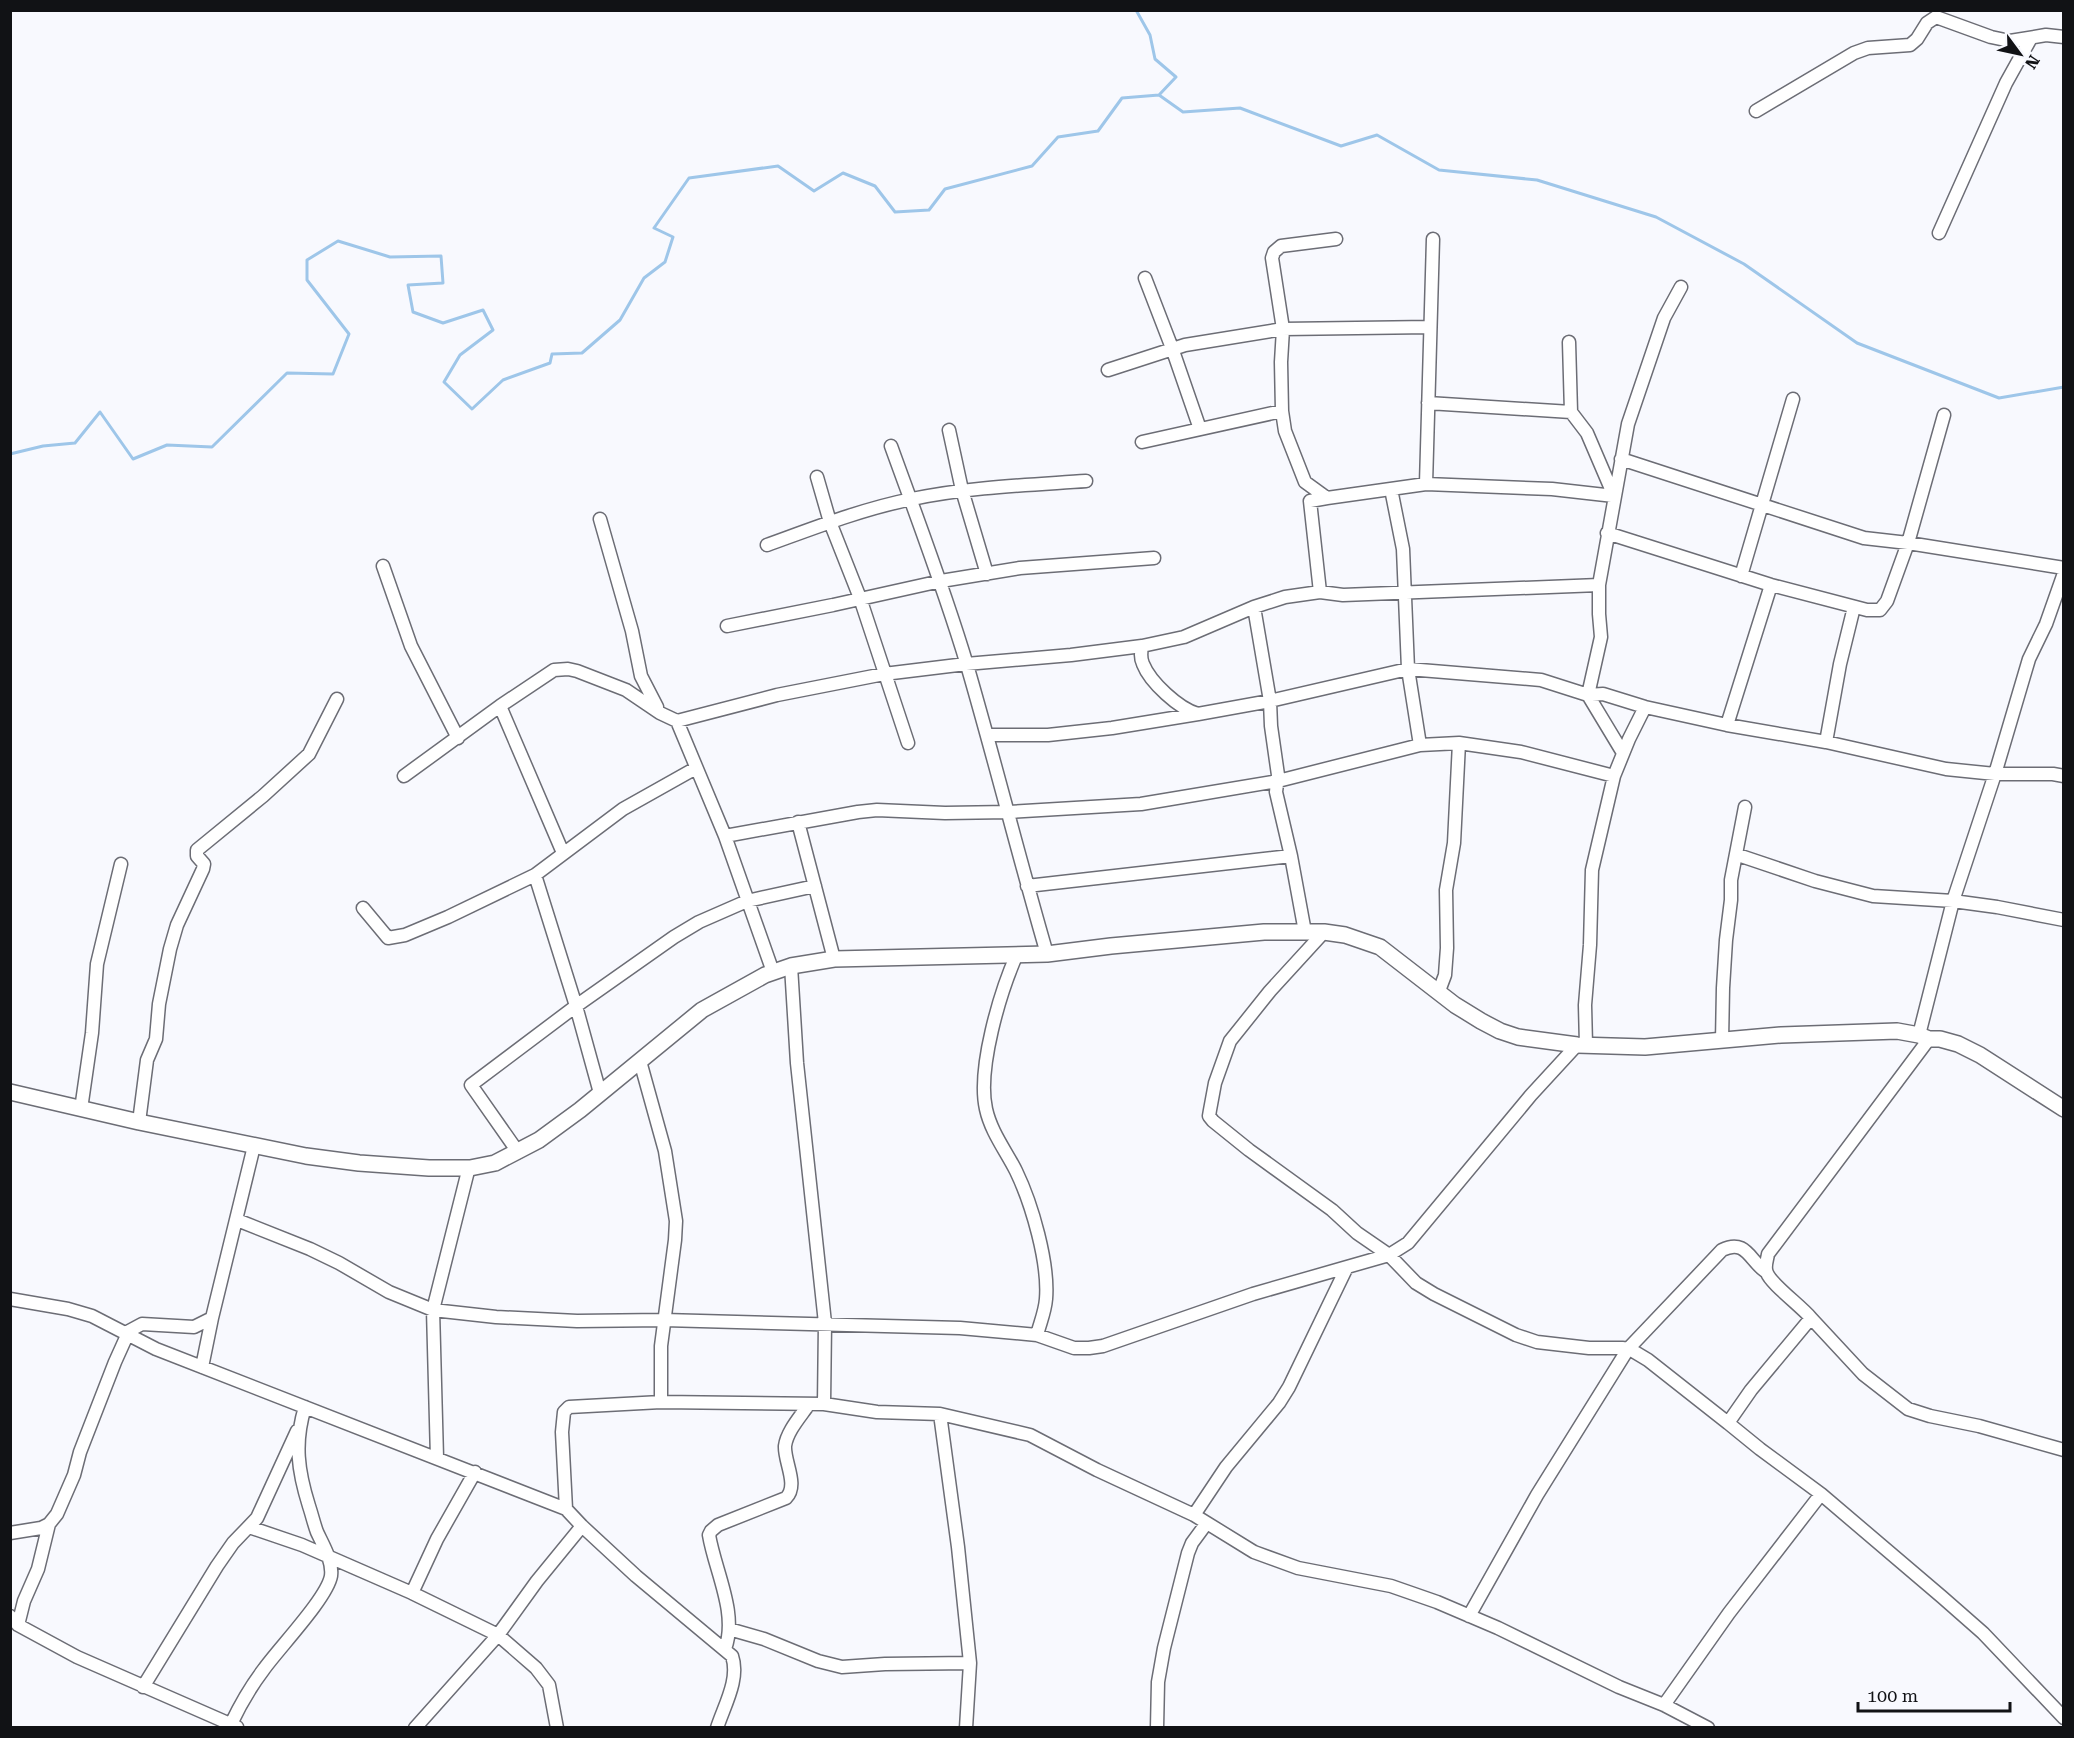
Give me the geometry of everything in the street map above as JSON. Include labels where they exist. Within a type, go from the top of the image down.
[{"type":"street","points":[[1756,111],[1854,53],[1868,48],[1910,45],[1917,39],[1928,22],[1936,17],[1991,37],[2010,41],[2046,35],[2064,37]]},
{"type":"street","points":[[1939,233],[2006,83],[2031,38]]},
{"type":"street","points":[[1327,498],[1305,482],[1285,431],[1282,411],[1281,362],[1283,329],[1273,264],[1274,252],[1281,246],[1336,239]]},
{"type":"street","points":[[1426,484],[1433,239]]},
{"type":"street","points":[[1145,278],[1200,429]]},
{"type":"street","points":[[1623,753],[1588,694],[1601,643],[1599,585],[1628,424],[1664,318],[1681,287]]},
{"type":"street","points":[[1108,370],[1172,348],[1283,329],[1430,327]]},
{"type":"street","points":[[1569,342],[1571,412],[1587,433],[1614,496]]},
{"type":"street","points":[[1741,576],[1793,399]]},
{"type":"street","points":[[1428,403],[1571,412]]},
{"type":"street","points":[[1142,442],[1282,411]]},
{"type":"street","points":[[1607,534],[1771,585],[1877,611],[1885,606],[1908,543],[1944,415]]},
{"type":"street","points":[[949,430],[962,490],[987,574]]},
{"type":"street","points":[[891,446],[941,581],[1009,812],[1047,954]]},
{"type":"street","points":[[1621,459],[1864,538],[2064,568]]},
{"type":"street","points":[[817,477],[830,522],[860,598],[908,743]]},
{"type":"street","points":[[767,545],[830,522],[910,499],[962,490],[1086,481]]},
{"type":"street","points":[[1320,592],[1310,501],[1426,484],[1551,489],[1614,496]]},
{"type":"street","points":[[1391,489],[1403,549],[1408,669],[1420,745]]},
{"type":"street","points":[[600,519],[632,632],[641,676],[660,713]]},
{"type":"street","points":[[727,626],[941,581],[1020,568],[1154,558]]},
{"type":"street","points":[[383,566],[411,646],[458,738]]},
{"type":"street","points":[[1766,1271],[1768,1254],[1775,1243],[1924,1037],[1953,901],[1995,774],[2029,659],[2046,624],[2064,573]]},
{"type":"street","points":[[404,776],[500,706],[559,668],[577,671],[626,690],[660,713],[677,721],[777,695],[884,674],[1142,646],[1184,637],[1254,607],[1285,597],[1320,592],[1343,595],[1599,585]]},
{"type":"street","points":[[1727,725],[1771,585]]},
{"type":"street","points":[[1254,607],[1270,701],[1271,726],[1278,767],[1276,792],[1291,855],[1305,932]]},
{"type":"street","points":[[1826,742],[1839,664],[1854,607]]},
{"type":"street","points":[[1142,646],[1143,664],[1152,680],[1181,705],[1198,714]]},
{"type":"street","points":[[987,735],[1048,735],[1112,729],[1270,701],[1408,669],[1541,680],[1588,694],[1603,694],[1727,725],[1826,742],[1946,769],[1995,774],[2064,776]]},
{"type":"street","points":[[139,1122],[147,1060],[156,1039],[159,1004],[170,949],[177,925],[203,869],[204,864],[197,856],[197,850],[309,754],[337,699]]},
{"type":"street","points":[[500,706],[563,853]]},
{"type":"street","points":[[237,1220],[310,1249],[389,1292],[433,1310],[577,1322],[664,1320],[960,1328],[1037,1335],[1074,1348],[1103,1346],[1253,1294],[1389,1255],[1399,1251],[1417,1233],[1531,1095],[1582,1045],[1590,945],[1592,870],[1614,776],[1645,706]]},
{"type":"street","points":[[677,721],[725,836],[773,972]]},
{"type":"street","points":[[1439,991],[1446,966],[1446,890],[1454,843],[1459,744]]},
{"type":"street","points":[[725,836],[877,810],[945,813],[1009,812],[1141,804],[1278,781],[1420,745],[1459,744],[1543,756],[1614,776]]},
{"type":"street","points":[[363,908],[385,936],[392,939],[448,917],[535,874],[623,809],[696,768]]},
{"type":"street","points":[[1722,1041],[1731,880],[1745,807]]},
{"type":"street","points":[[798,822],[834,959]]},
{"type":"street","points":[[1028,886],[1291,855]]},
{"type":"street","points":[[1737,855],[1815,881],[1873,896],[1953,901],[2064,920]]},
{"type":"street","points":[[81,1109],[92,1032],[97,964],[121,864]]},
{"type":"street","points":[[535,874],[600,1093]]},
{"type":"street","points":[[518,1152],[471,1085],[576,1006],[699,922],[747,901],[815,886]]},
{"type":"street","points":[[10,1092],[254,1146],[359,1163],[429,1168],[469,1167],[495,1163],[539,1140],[702,1010],[735,990],[791,966],[834,959],[1047,954],[1263,932],[1324,932],[1346,934],[1380,947],[1472,1016],[1500,1031],[1518,1037],[1582,1045],[1645,1047],[1827,1033],[1897,1031],[1958,1044],[1980,1055],[2064,1109]]},
{"type":"street","points":[[1324,932],[1270,991],[1230,1041],[1215,1083],[1209,1116],[1219,1128],[1332,1210],[1376,1248],[1389,1255],[1416,1283],[1434,1294],[1516,1335],[1548,1344],[1628,1349],[1648,1360],[1821,1494],[1983,1633],[2064,1718]]},
{"type":"street","points":[[1017,954],[998,1004],[984,1092],[992,1128],[1008,1154],[1023,1186],[1036,1228],[1046,1298],[1037,1335]]},
{"type":"street","points":[[791,966],[797,1063],[825,1323],[824,1404]]},
{"type":"street","points":[[640,1061],[665,1151],[676,1221],[661,1346],[661,1402]]},
{"type":"street","points":[[202,1367],[254,1146]]},
{"type":"street","points":[[437,1458],[433,1310],[469,1167]]},
{"type":"street","points":[[1469,1616],[1543,1485],[1628,1349],[1728,1247],[1744,1249],[1766,1271],[1772,1282],[1794,1300],[1863,1374],[1908,1408],[1930,1416],[1979,1426],[2064,1450]]},
{"type":"street","points":[[1194,1515],[1226,1467],[1279,1403],[1289,1387],[1347,1267]]},
{"type":"street","points":[[10,1299],[68,1309],[92,1316],[156,1349],[566,1509],[636,1576],[732,1656],[733,1678],[717,1728]]},
{"type":"street","points":[[10,1533],[41,1528],[49,1524],[57,1514],[127,1334],[132,1328],[142,1324],[194,1327],[212,1318]]},
{"type":"street","points":[[1728,1423],[1751,1390],[1811,1318]]},
{"type":"street","points":[[566,1509],[562,1432],[566,1408],[661,1402],[824,1404],[877,1412],[940,1414],[1030,1435],[1097,1470],[1194,1515],[1254,1552],[1317,1572],[1391,1586],[1469,1616],[1619,1687],[1664,1705],[1708,1728]]},
{"type":"street","points":[[725,1649],[729,1629],[710,1539],[711,1531],[718,1525],[789,1495],[791,1486],[785,1445],[809,1404]]},
{"type":"street","points":[[143,1687],[217,1566],[233,1543],[260,1513],[305,1407]]},
{"type":"street","points":[[940,1414],[958,1547],[970,1663],[966,1728]]},
{"type":"street","points":[[49,1524],[38,1569],[14,1621],[77,1657],[234,1726],[239,1707],[264,1669],[328,1584],[331,1572],[301,1480],[298,1427]]},
{"type":"street","points":[[412,1593],[437,1539],[475,1472]]},
{"type":"street","points":[[1664,1705],[1729,1613],[1821,1494]]},
{"type":"street","points":[[1157,1728],[1158,1682],[1164,1648],[1188,1553],[1192,1543],[1206,1524]]},
{"type":"street","points":[[415,1728],[498,1635],[537,1581],[582,1526]]},
{"type":"street","points":[[249,1527],[302,1545],[412,1593],[498,1635],[536,1668],[549,1685],[557,1728]]},
{"type":"street","points":[[729,1629],[764,1639],[818,1662],[842,1667],[970,1663]]},
{"type":"waterway","points":[[10,454],[43,446],[75,443],[100,412],[133,459],[167,445],[212,447],[287,373],[333,374],[349,334],[307,280],[307,260],[338,241],[390,257],[441,256],[443,283],[408,285],[413,312],[443,323],[483,310],[493,330],[460,355],[444,382],[472,409],[503,380],[550,363],[552,354],[582,353],[620,320],[644,278],[665,262],[673,237],[654,228],[689,178],[778,166],[814,191],[843,173],[875,186],[895,212],[929,210],[945,189],[1032,166],[1058,137],[1098,131],[1122,98],[1159,95],[1176,77],[1155,59],[1150,35],[1136,10]]},
{"type":"waterway","points":[[1159,95],[1183,112],[1240,108],[1341,146],[1377,135],[1439,170],[1537,180],[1656,217],[1744,264],[1857,343],[1999,398],[2064,387]]}]
